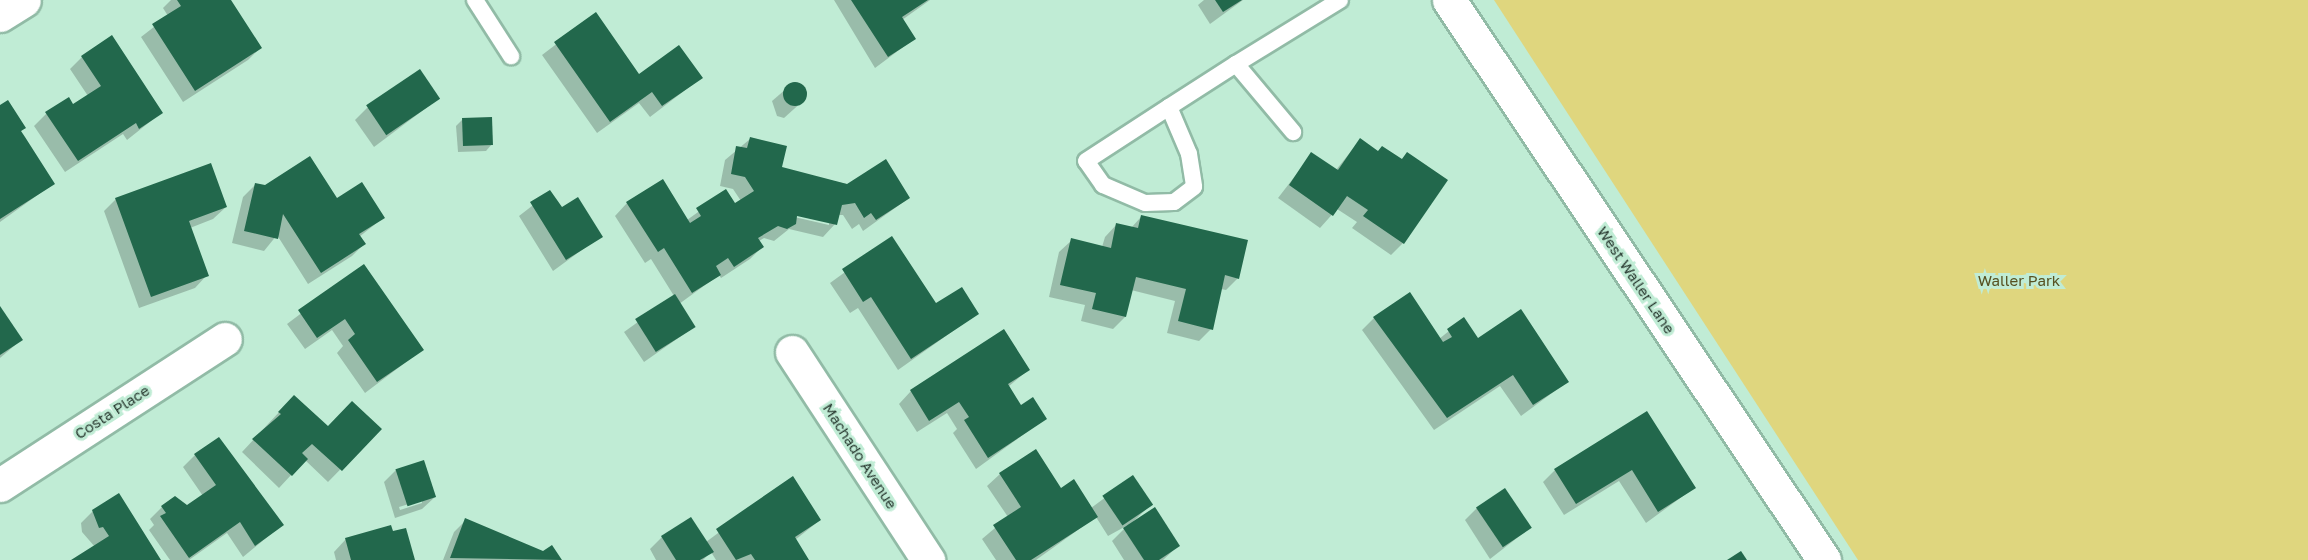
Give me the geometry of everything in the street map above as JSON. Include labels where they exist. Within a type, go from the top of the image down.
[{"type":"street","points":[[0,15],[24,0]]},
{"type":"street","name":"West Waller Lane","points":[[1449,0],[1824,560]]},
{"type":"street","name":"Costa Place","points":[[0,485],[225,339]]},
{"type":"street","name":"Machado Avenue","points":[[792,352],[928,560]]},
{"type":"lane","points":[[475,0],[511,56]]},
{"type":"lane","points":[[1169,107],[1190,154],[1194,187],[1174,202],[1144,203],[1103,185],[1086,161],[1169,107],[1236,64],[1340,0]]},
{"type":"lane","points":[[1236,64],[1293,132]]},
{"type":"green space","name":"Waller Park","points":[[1494,0],[2308,0],[2308,560],[1858,560]]},
{"type":"building","points":[[177,0],[231,0],[262,48],[195,91],[152,24],[181,6]]},
{"type":"building","points":[[851,0],[928,0],[902,17],[916,39],[888,57]]},
{"type":"building","points":[[1215,0],[1242,0],[1223,12]]},
{"type":"building","points":[[596,12],[639,74],[679,45],[703,78],[662,106],[652,92],[610,122],[554,42]]},
{"type":"building","points":[[112,35],[163,113],[139,129],[136,123],[78,161],[45,112],[69,97],[73,104],[101,86],[81,56]]},
{"type":"building","points":[[420,69],[440,99],[386,135],[366,105]]},
{"type":"building","points":[[795,82],[800,83],[806,89],[806,99],[800,105],[795,106],[790,105],[784,99],[783,94],[784,89],[790,83]]},
{"type":"building","points":[[8,100],[26,128],[21,131],[55,184],[0,219],[0,105]]},
{"type":"building","points":[[492,117],[493,145],[463,146],[462,118]]},
{"type":"building","points":[[750,137],[787,146],[782,167],[847,184],[886,159],[910,198],[876,220],[871,213],[864,218],[855,203],[842,205],[837,225],[797,216],[796,224],[787,229],[778,226],[758,238],[764,247],[734,267],[728,258],[716,266],[721,275],[692,293],[664,248],[658,252],[626,202],[663,179],[690,223],[701,216],[696,208],[726,189],[735,203],[754,191],[745,177],[731,174],[736,146],[747,148]]},
{"type":"building","points":[[1360,138],[1378,151],[1382,146],[1402,159],[1407,152],[1448,180],[1404,244],[1363,216],[1368,210],[1347,196],[1333,216],[1289,185],[1311,152],[1338,170]]},
{"type":"building","points":[[310,156],[337,198],[362,182],[385,218],[359,234],[366,244],[321,273],[283,214],[278,239],[244,231],[255,183],[265,185]]},
{"type":"building","points":[[211,163],[227,207],[189,221],[209,276],[151,297],[115,198]]},
{"type":"building","points":[[550,190],[562,207],[578,197],[603,237],[566,260],[530,202]]},
{"type":"building","points":[[1141,215],[1248,240],[1239,279],[1225,275],[1213,330],[1178,321],[1186,289],[1136,277],[1126,317],[1092,309],[1096,293],[1060,285],[1071,238],[1111,248],[1116,223],[1138,228]]},
{"type":"building","points":[[892,236],[936,303],[962,287],[979,314],[911,359],[871,297],[863,302],[842,269]]},
{"type":"building","points":[[364,264],[424,350],[377,382],[348,340],[355,334],[345,319],[317,338],[298,310]]},
{"type":"building","points":[[1410,292],[1443,342],[1452,337],[1447,329],[1464,317],[1478,338],[1521,309],[1569,382],[1533,405],[1513,375],[1447,418],[1373,317]]},
{"type":"building","points":[[675,294],[696,327],[656,352],[635,319]]},
{"type":"building","points":[[0,306],[23,340],[0,355]]},
{"type":"building","points":[[1004,329],[1030,370],[1008,384],[1021,405],[1033,397],[1047,419],[988,458],[964,420],[969,417],[959,402],[929,421],[910,390]]},
{"type":"building","points":[[294,395],[328,426],[352,401],[382,429],[342,471],[312,444],[302,453],[308,459],[292,476],[252,439],[281,414],[278,412]]},
{"type":"building","points":[[1647,411],[1696,488],[1658,512],[1632,470],[1576,504],[1554,469]]},
{"type":"building","points":[[219,437],[284,525],[255,546],[240,522],[189,558],[160,516],[166,513],[161,506],[175,496],[187,505],[216,485],[194,454]]},
{"type":"building","points":[[1036,449],[1061,488],[1074,479],[1098,517],[1031,560],[1016,560],[993,525],[1021,507],[999,473]]},
{"type":"building","points":[[424,460],[436,497],[408,506],[395,469]]},
{"type":"building","points":[[1133,475],[1153,505],[1122,526],[1102,496]]},
{"type":"building","points":[[793,476],[821,520],[795,537],[809,560],[755,560],[751,554],[736,560],[716,529]]},
{"type":"building","points":[[1505,488],[1532,528],[1503,547],[1476,508]]},
{"type":"building","points":[[119,493],[161,560],[71,560],[109,536],[103,527],[99,528],[92,510]]},
{"type":"building","points":[[1155,507],[1180,546],[1159,560],[1144,560],[1123,528]]},
{"type":"building","points":[[691,517],[714,552],[700,560],[676,560],[661,536]]},
{"type":"building","points":[[465,518],[543,551],[552,545],[562,560],[450,558]]},
{"type":"building","points":[[391,525],[393,531],[406,528],[415,560],[351,560],[345,538]]},
{"type":"building","points":[[1741,551],[1747,560],[1727,560]]}]
